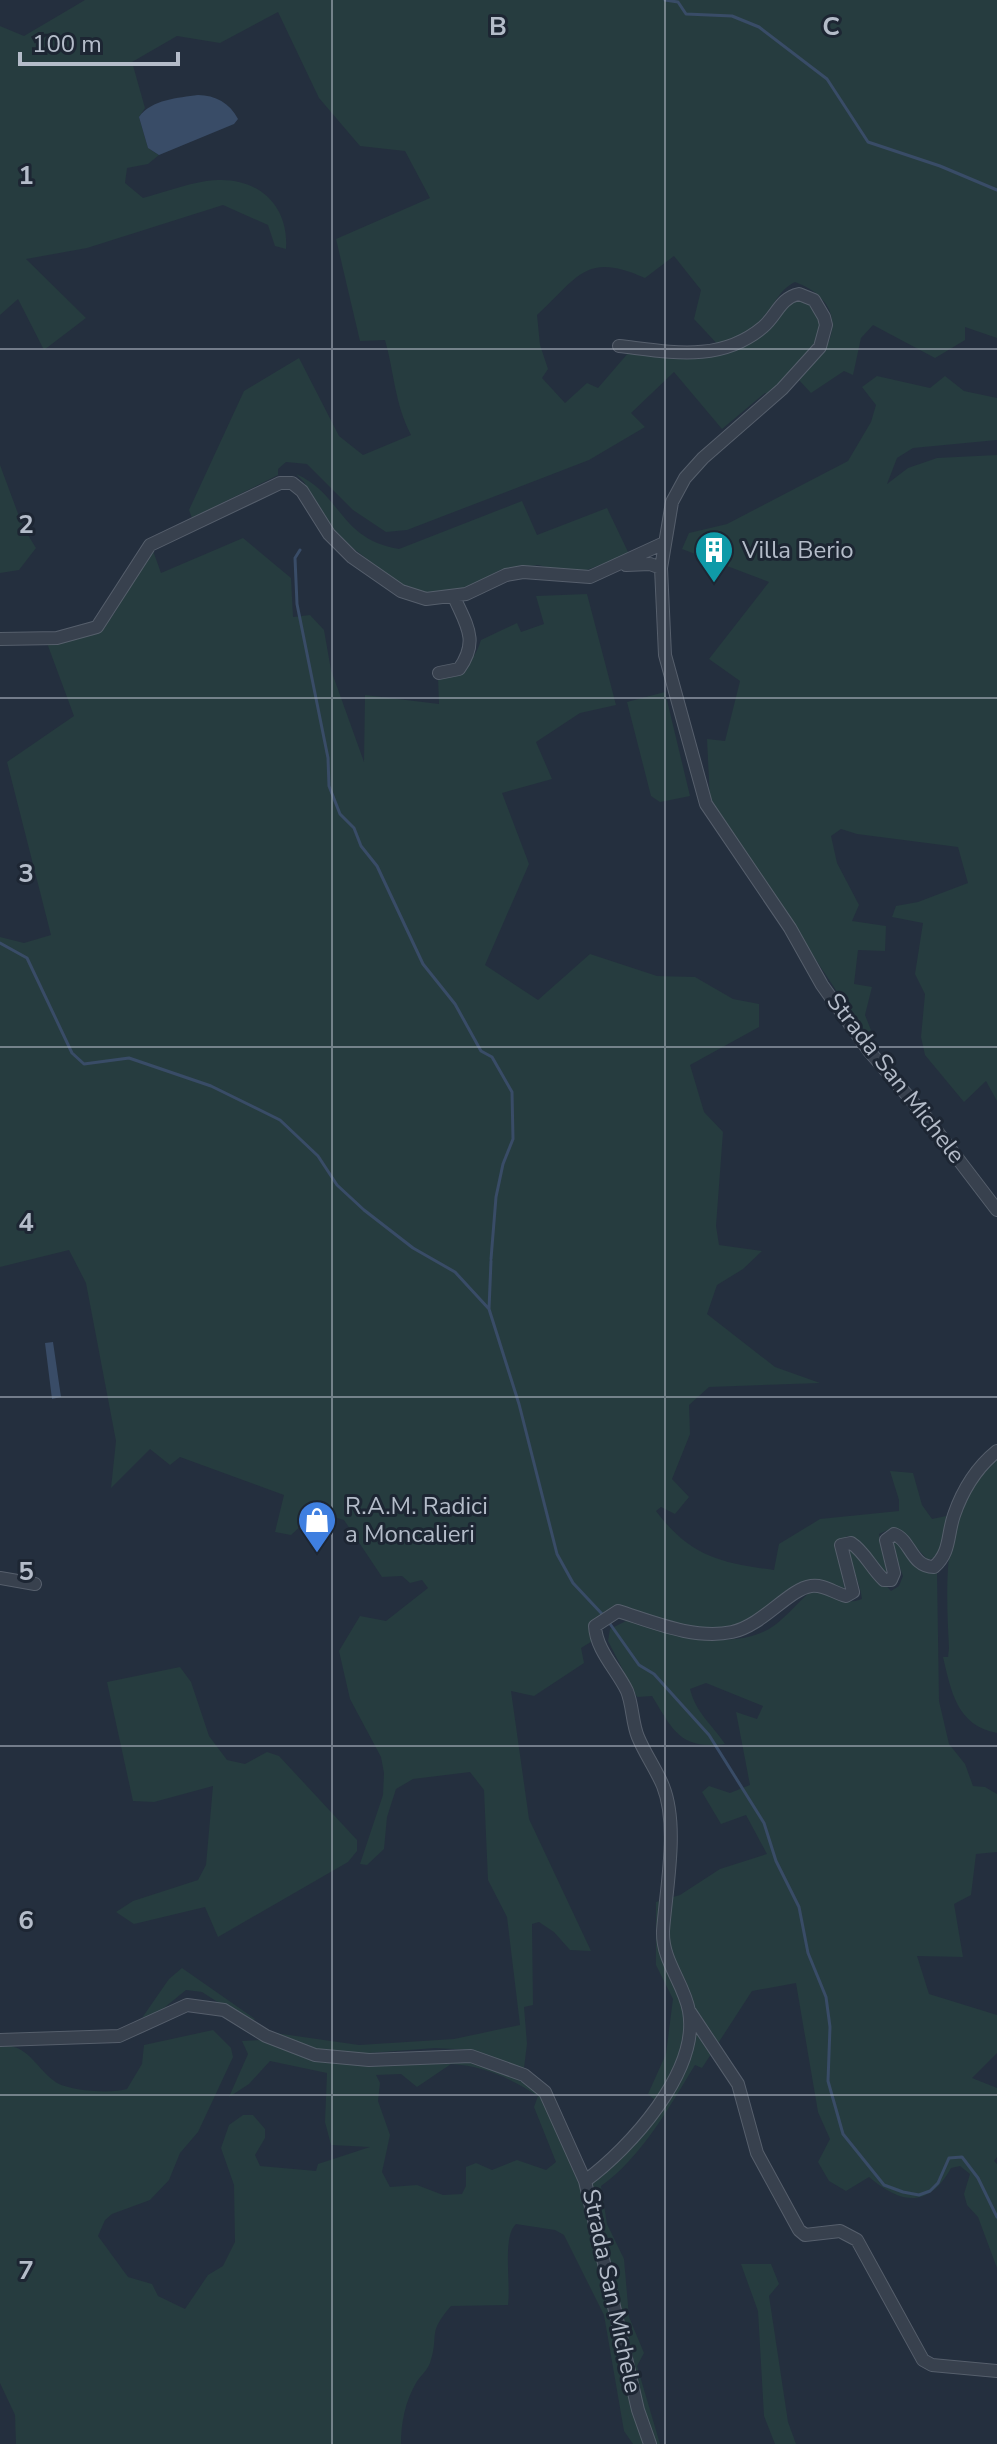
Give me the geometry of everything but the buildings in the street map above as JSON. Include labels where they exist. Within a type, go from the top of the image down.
[{"type":"street","name":"Strada San Michele","points":[[619,346],[721,351],[744,341],[768,322],[783,300],[799,294],[814,300],[826,325],[823,340],[806,365],[685,478],[672,502],[661,568],[665,655],[706,804],[790,928],[822,985],[869,1051],[943,1139],[997,1210]]},
{"type":"street","points":[[0,639],[57,638],[97,627],[150,545],[280,483],[292,483],[302,491],[329,534],[384,580],[412,596],[454,597],[506,575],[541,571],[579,579],[664,543]]},
{"type":"street","points":[[613,566],[650,564],[661,568]]},
{"type":"street","points":[[439,673],[459,669],[470,653],[470,634],[454,597]]},
{"type":"street","name":"Strada San Michele","points":[[650,2444],[638,2410],[585,2181],[611,2162],[679,2073],[689,2035],[689,2010],[664,1946],[669,1872],[667,1799],[637,1735],[636,1717],[626,1690],[600,1644],[595,1626],[614,1612],[687,1630],[733,1632],[764,1618],[810,1586],[827,1587],[846,1596],[853,1592],[841,1545],[851,1543],[861,1550],[875,1572],[884,1580],[891,1580],[894,1573],[886,1540],[894,1534],[901,1537],[917,1561],[934,1567],[947,1551],[954,1516],[965,1489],[980,1465],[997,1451]]},
{"type":"street","points":[[0,1578],[35,1584]]},
{"type":"street","points":[[0,2040],[119,2036],[187,2005],[224,2010],[266,2036],[315,2055],[369,2060],[471,2056],[524,2075],[545,2092],[585,2181]]},
{"type":"street","points":[[689,2010],[731,2069],[757,2153],[799,2230],[805,2235],[840,2231],[857,2240],[923,2360],[932,2365],[997,2371]]},
{"type":"green space","points":[[85,0],[997,0],[997,338],[965,327],[965,340],[935,358],[873,325],[861,338],[853,375],[844,371],[811,393],[798,379],[824,349],[832,323],[827,305],[813,291],[795,282],[790,285],[755,326],[721,348],[694,319],[701,290],[674,256],[645,278],[625,270],[596,268],[574,279],[537,315],[540,345],[548,369],[542,378],[565,403],[587,383],[598,388],[629,352],[661,356],[733,351],[787,301],[798,297],[811,302],[823,324],[819,342],[771,396],[765,393],[722,429],[674,372],[631,413],[645,427],[589,460],[407,530],[386,532],[353,510],[307,464],[286,462],[278,469],[278,475],[192,518],[189,510],[244,391],[299,358],[339,436],[363,455],[411,435],[398,399],[385,340],[360,341],[336,239],[430,198],[405,151],[360,146],[319,98],[278,12],[220,43],[177,36],[132,62],[145,108],[139,117],[148,148],[159,155],[148,164],[127,168],[125,183],[143,198],[208,181],[246,184],[258,190],[277,208],[286,234],[286,249],[275,246],[268,225],[223,205],[87,248],[26,259],[86,318],[44,350],[18,299],[0,315],[0,26],[24,36]]},
{"type":"green space","points":[[877,376],[930,388],[945,376],[964,391],[997,398],[997,440],[913,448],[897,458],[887,484],[908,468],[937,458],[997,455],[997,1101],[986,1081],[964,1102],[925,1055],[921,1037],[925,994],[915,974],[923,923],[892,917],[896,906],[918,902],[968,883],[958,847],[857,834],[841,829],[831,836],[837,863],[859,905],[852,921],[886,926],[885,951],[858,950],[854,984],[872,987],[865,1015],[871,1030],[865,1034],[710,800],[707,739],[725,741],[740,681],[709,659],[769,582],[682,549],[689,533],[727,524],[848,461],[871,422],[876,405],[862,387]]},
{"type":"green space","points":[[0,465],[23,527],[36,548],[19,570],[0,573]]},
{"type":"green space","points":[[296,474],[323,493],[364,536],[399,549],[522,501],[537,535],[607,508],[629,554],[584,571],[566,572],[538,565],[500,570],[469,587],[426,595],[406,589],[332,532],[304,482]]},
{"type":"green space","points":[[243,538],[291,578],[293,617],[310,615],[324,630],[331,670],[364,762],[365,695],[439,704],[438,677],[454,674],[466,667],[481,640],[517,623],[521,632],[544,624],[536,596],[587,594],[616,705],[580,713],[536,742],[552,779],[502,793],[529,864],[485,965],[538,1000],[590,954],[657,976],[695,977],[733,999],[759,1004],[759,1027],[690,1065],[704,1112],[723,1132],[716,1226],[719,1245],[762,1251],[743,1269],[717,1285],[707,1314],[775,1367],[820,1383],[709,1387],[689,1405],[690,1434],[672,1479],[689,1497],[675,1514],[661,1507],[656,1511],[681,1538],[708,1555],[774,1570],[779,1544],[820,1519],[899,1511],[899,1500],[890,1471],[913,1473],[922,1505],[932,1519],[951,1515],[938,1556],[928,1560],[903,1533],[890,1529],[879,1534],[887,1574],[859,1543],[847,1536],[836,1546],[845,1591],[809,1581],[760,1616],[732,1628],[714,1631],[628,1612],[603,1623],[600,1641],[594,1640],[581,1648],[584,1663],[534,1696],[511,1691],[529,1819],[591,1951],[570,1950],[554,1932],[539,1922],[532,1924],[533,2005],[524,2007],[527,2044],[524,2068],[472,2050],[435,2048],[356,2054],[317,2050],[275,2033],[359,2045],[454,2039],[520,2025],[507,1917],[488,1880],[484,1790],[470,1772],[413,1779],[396,1789],[387,1817],[384,1849],[367,1865],[360,1864],[383,1795],[384,1773],[381,1757],[350,1699],[339,1651],[360,1616],[386,1621],[428,1588],[422,1580],[410,1583],[402,1576],[382,1577],[344,1520],[316,1512],[291,1535],[275,1532],[284,1495],[180,1457],[170,1465],[150,1449],[111,1488],[116,1441],[86,1283],[69,1250],[0,1267],[0,937],[24,943],[51,935],[7,762],[74,716],[47,643],[93,633],[106,624],[152,548],[161,573]]},
{"type":"green space","points":[[665,692],[690,796],[660,802],[651,796],[627,702]]},
{"type":"green space","points":[[997,1459],[997,1733],[973,1723],[964,1715],[953,1694],[943,1657],[948,1657],[949,1648],[948,1572],[956,1520],[978,1476]]},
{"type":"green space","points":[[895,1540],[937,1572],[939,1701],[949,1744],[965,1764],[973,1786],[985,1787],[997,1794],[997,1852],[976,1854],[971,1895],[954,1904],[963,1957],[917,1956],[929,1994],[997,2015],[997,2053],[972,2078],[997,2088],[997,2157],[994,2161],[997,2164],[997,2268],[978,2217],[967,2205],[964,2194],[970,2174],[960,2166],[951,2168],[934,2190],[914,2198],[893,2193],[869,2177],[846,2191],[829,2181],[818,2162],[830,2139],[818,2112],[796,1983],[752,1991],[702,2068],[695,2065],[642,2146],[601,2186],[607,2224],[624,2259],[629,2317],[644,2353],[637,2366],[660,2444],[655,2444],[636,2380],[590,2183],[633,2143],[668,2096],[687,2062],[677,2058],[674,2071],[655,2100],[648,2094],[666,2054],[673,1999],[656,1965],[656,1902],[680,1895],[720,1869],[767,1854],[746,1815],[721,1824],[702,1792],[709,1786],[730,1793],[750,1785],[736,1712],[757,1719],[763,1706],[706,1683],[690,1689],[700,1711],[725,1744],[698,1744],[688,1740],[672,1728],[652,1696],[637,1697],[608,1641],[610,1629],[628,1620],[698,1637],[735,1639],[752,1636],[774,1626],[811,1591],[842,1601],[862,1599],[849,1553],[852,1550],[891,1591],[899,1586],[903,1576],[891,1543]]},
{"type":"green space","points":[[180,1667],[191,1682],[209,1736],[227,1760],[245,1764],[267,1752],[279,1756],[357,1840],[357,1851],[348,1862],[218,1937],[205,1907],[134,1924],[116,1912],[133,1901],[198,1880],[206,1865],[213,1786],[154,1802],[133,1801],[107,1682]]},
{"type":"green space","points":[[182,1968],[255,2019],[250,2023],[202,1992],[186,1990],[154,2016],[142,2018],[169,1979]]},
{"type":"green space","points":[[213,2030],[231,2048],[233,2057],[198,2132],[180,2153],[169,2180],[150,2200],[112,2214],[105,2220],[98,2236],[128,2277],[152,2284],[158,2296],[185,2309],[208,2275],[223,2266],[235,2242],[234,2185],[221,2148],[229,2125],[243,2115],[253,2115],[265,2129],[265,2138],[255,2155],[260,2166],[316,2171],[318,2164],[370,2147],[331,2145],[325,2122],[327,2073],[270,2061],[249,2084],[229,2097],[248,2054],[242,2041],[260,2040],[314,2059],[470,2058],[522,2078],[544,2096],[575,2161],[648,2444],[633,2444],[624,2431],[604,2315],[564,2235],[555,2230],[516,2224],[508,2249],[508,2305],[451,2306],[443,2316],[436,2329],[430,2363],[406,2405],[401,2444],[16,2444],[15,2415],[0,2383],[0,2046],[18,2048],[57,2083],[82,2090],[120,2091],[127,2089],[142,2064],[144,2045]],"holes":[[[451,2064],[496,2074],[538,2096],[534,2107],[556,2162],[546,2170],[517,2160],[492,2170],[476,2163],[466,2167],[466,2186],[462,2194],[443,2195],[417,2185],[390,2187],[382,2172],[390,2135],[378,2101],[380,2083],[376,2075],[401,2074],[417,2087]]]},
{"type":"green space","points":[[741,2264],[771,2264],[779,2284],[769,2296],[788,2422],[796,2444],[775,2444],[764,2416],[758,2311]]},
{"type":"water","points":[[198,95],[221,101],[231,108],[238,119],[234,124],[159,155],[148,148],[139,117],[144,111],[166,100]]},
{"type":"water","points":[[53,1342],[61,1397],[52,1399],[45,1343]]},
{"type":"waterway","points":[[665,0],[678,2],[686,14],[732,16],[759,27],[827,79],[868,142],[940,166],[997,190]]},
{"type":"waterway","points":[[300,550],[295,558],[297,604],[328,758],[329,786],[340,814],[354,828],[361,846],[377,866],[423,964],[455,1004],[481,1051],[492,1057],[512,1092],[513,1139],[503,1164],[496,1197],[491,1259]]},
{"type":"waterway","points":[[0,943],[27,958],[72,1053],[84,1064],[129,1058],[211,1086],[280,1120],[318,1156],[337,1185],[364,1210],[413,1248],[455,1272],[489,1309]]},
{"type":"waterway","points":[[491,1261],[489,1309],[519,1404],[557,1554],[573,1583],[603,1615]]},
{"type":"waterway","points":[[608,1621],[639,1665],[654,1674],[709,1735],[764,1823],[776,1861],[799,1907],[808,1953],[826,1997],[830,2027],[828,2081],[843,2134],[884,2185],[903,2192],[919,2195],[930,2191],[938,2183],[949,2158],[962,2157],[978,2178],[997,2217]]},
{"type":"place","name":"Villa Berio","points":[[714,584]]},
{"type":"place","name":"R.A.M. Radici a Moncalieri","points":[[317,1554]]}]
